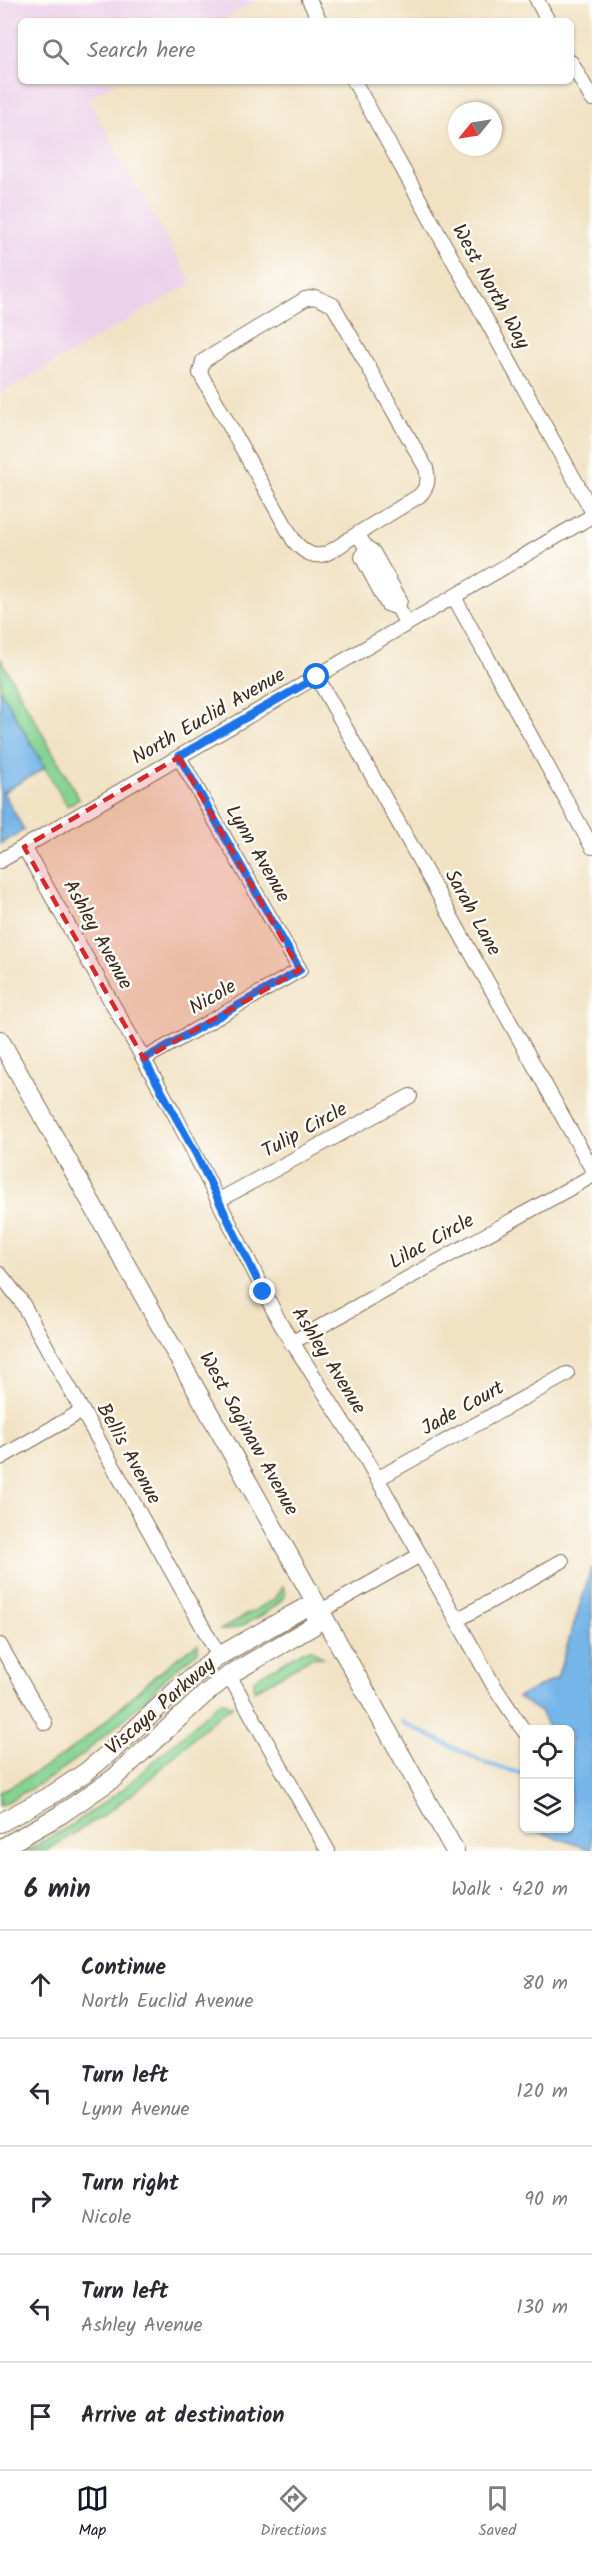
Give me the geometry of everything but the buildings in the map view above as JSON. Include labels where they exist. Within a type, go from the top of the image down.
[{"type":"street","points":[[309,0],[318,18]]},
{"type":"street","points":[[537,0],[546,18]]},
{"type":"street","points":[[574,67],[592,99]]},
{"type":"street","name":"West North Way","points":[[356,84],[592,511]]},
{"type":"street","points":[[315,297],[333,305],[426,468],[429,479],[425,490],[419,496],[357,534],[321,556],[313,557],[303,551],[294,541],[200,373],[202,361],[216,351],[305,299],[315,297]]},
{"type":"street","name":"North Euclid Avenue","points":[[0,861],[592,516]]},
{"type":"street","points":[[357,534],[366,548],[373,552],[400,600],[398,608],[407,624]]},
{"type":"street","points":[[454,597],[592,846]]},
{"type":"street","name":"Sarah Lane","points":[[317,677],[592,1169]]},
{"type":"street","name":"Lynn Avenue","points":[[179,756],[300,970]]},
{"type":"street","name":"Ashley Avenue","points":[[24,847],[144,1059],[291,1343],[377,1479],[507,1707],[520,1725]]},
{"type":"street","name":"Nicole","points":[[144,1059],[300,970]]},
{"type":"street","name":"West Saginaw Avenue","points":[[0,1040],[455,1851]]},
{"type":"street","name":"Tulip Circle","points":[[219,1200],[410,1096]]},
{"type":"street","name":"Lilac Circle","points":[[291,1343],[592,1176]]},
{"type":"street","name":"Bellis Avenue","points":[[0,1274],[21,1302],[219,1656]]},
{"type":"street","name":"Jade Court","points":[[377,1479],[567,1374]]},
{"type":"street","points":[[0,1458],[82,1411]]},
{"type":"street","points":[[321,1611],[420,1554]]},
{"type":"street","points":[[457,1620],[562,1561]]},
{"type":"street","name":"Viscaya Parkway","points":[[0,1824],[86,1772],[219,1656],[304,1608],[321,1611],[313,1626],[229,1676],[179,1716],[114,1778],[60,1815],[0,1849]]},
{"type":"street","points":[[0,1645],[45,1724]]},
{"type":"street","points":[[229,1676],[328,1851]]},
{"type":"street","points":[[60,1815],[57,1810],[59,1800],[109,1764],[115,1748]]},
{"type":"highlighted area","points":[[179,757],[300,970],[144,1059],[24,847]]},
{"type":"shaded area","points":[[0,0],[258,0],[227,18],[18,18],[18,84],[114,84],[88,99],[192,283],[0,394]]},
{"type":"green space","points":[[0,658],[79,799],[67,806],[0,689]]},
{"type":"green space","points":[[283,1587],[285,1594],[275,1606],[246,1624],[220,1630],[273,1600]]},
{"type":"green space","points":[[198,1644],[198,1651],[82,1755],[51,1777],[0,1806],[0,1792],[76,1746],[154,1677]]},
{"type":"green space","points":[[311,1649],[323,1657],[311,1658],[254,1691],[254,1680],[257,1677],[303,1651]]},
{"type":"green space","points":[[221,1701],[233,1706],[216,1717],[140,1788],[101,1817],[46,1851],[26,1851],[72,1825],[123,1789]]},
{"type":"water","points":[[0,689],[45,768],[3,792],[24,830],[0,844]]},
{"type":"water","points":[[592,1567],[591,1850],[543,1833],[574,1833],[574,1725],[547,1725],[541,1713],[518,1697],[557,1678]]},
{"type":"waterway","points":[[402,1722],[487,1764],[520,1773]]},
{"type":"route","points":[[263,1292],[196,1154],[144,1059],[300,970],[179,756],[317,677]]}]
